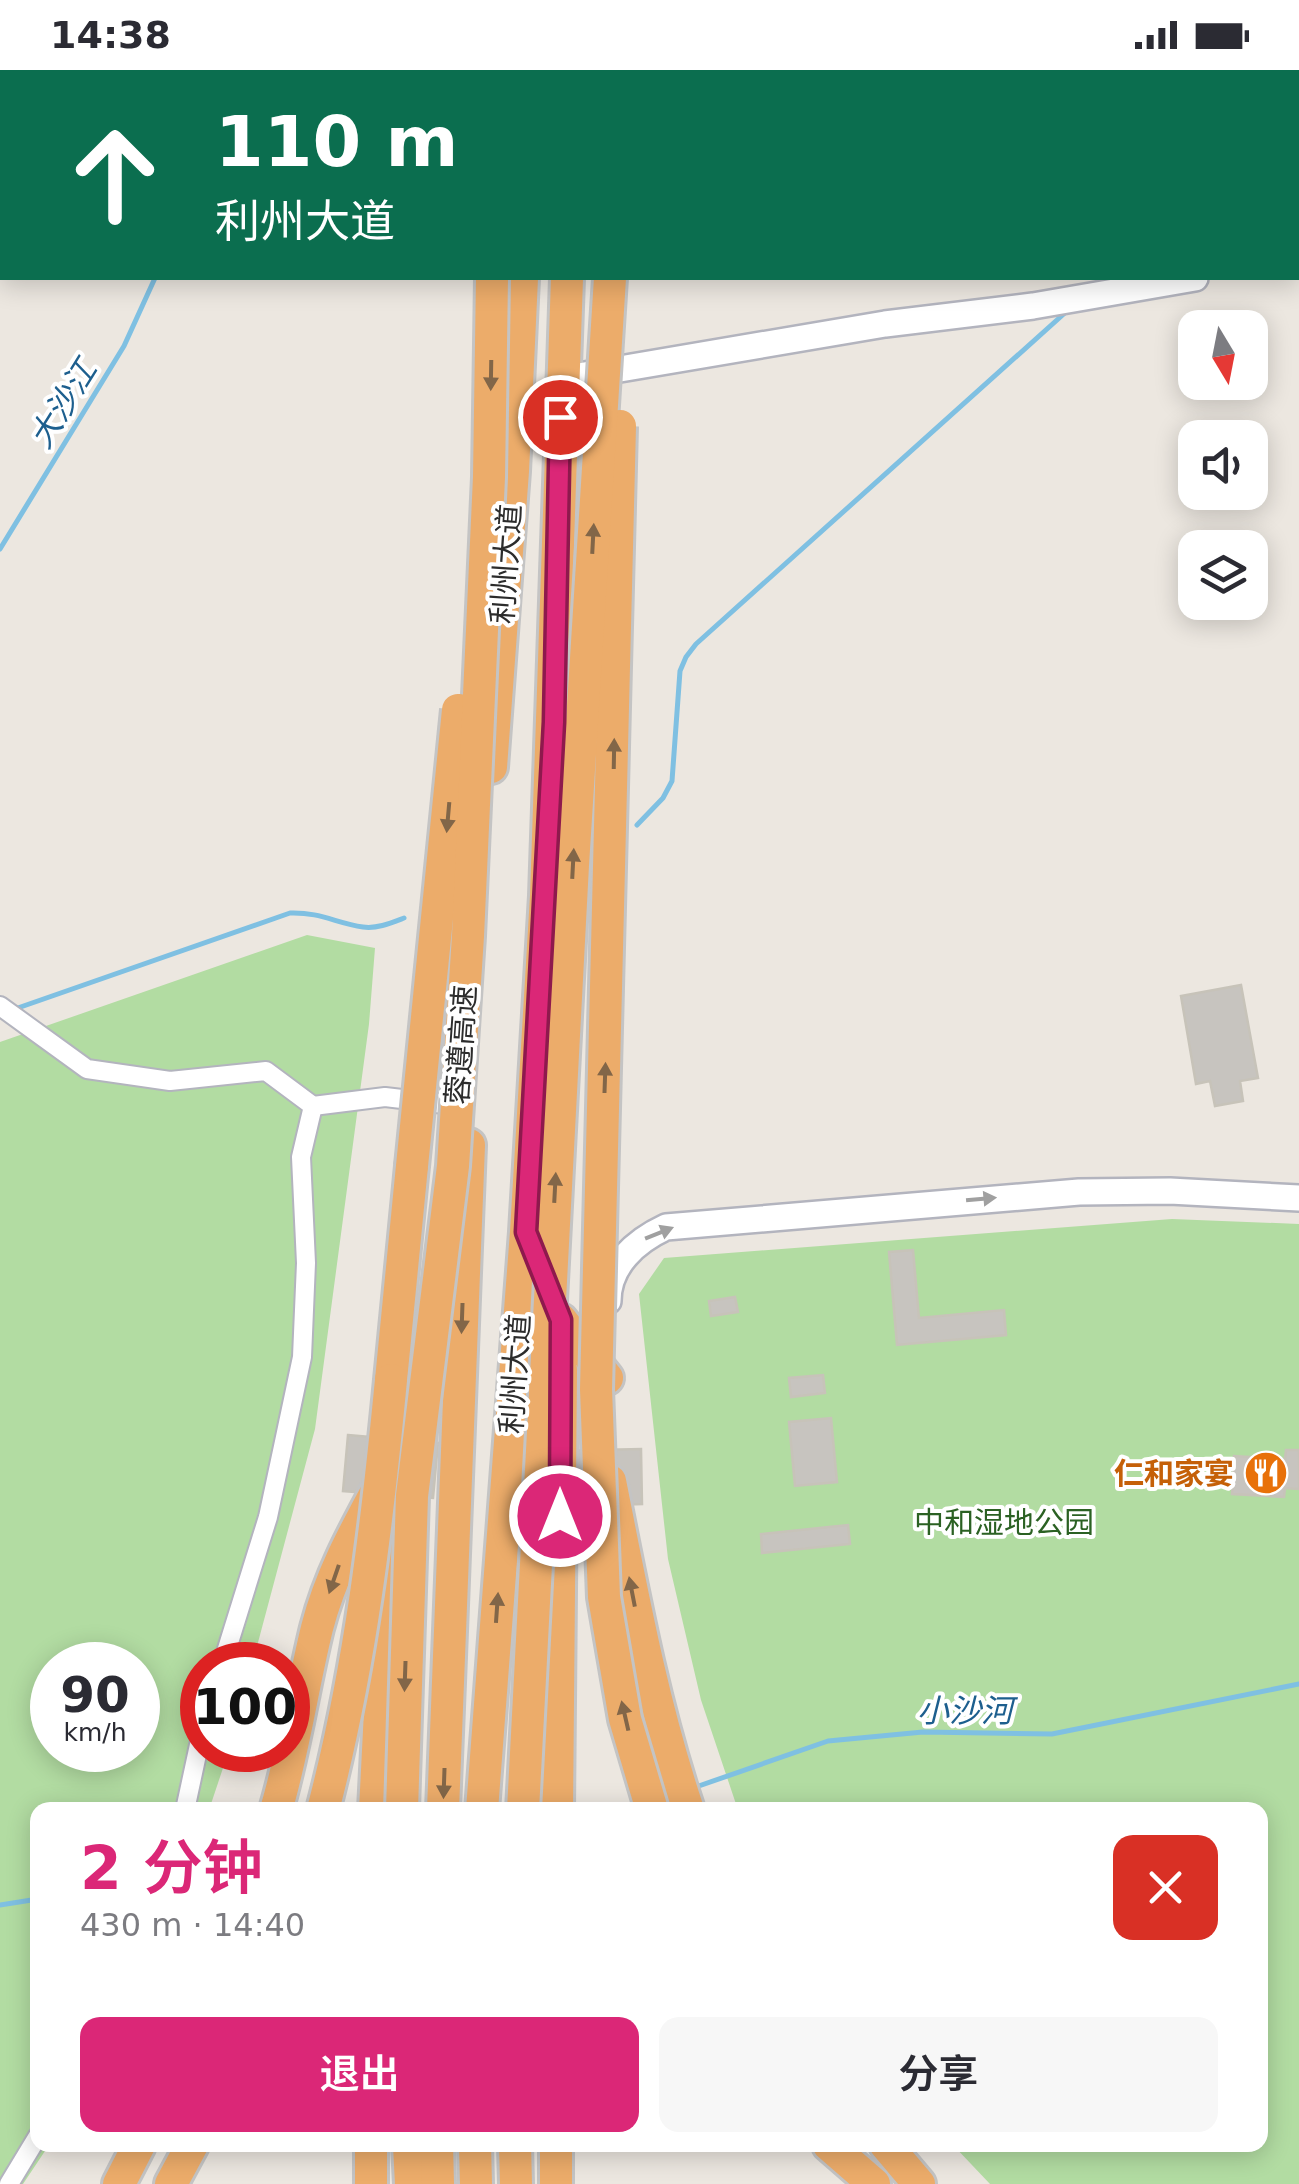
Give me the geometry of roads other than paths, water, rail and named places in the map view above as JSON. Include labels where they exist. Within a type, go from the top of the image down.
[{"type":"highway","name":"蓉遵高速","points":[[402,1802],[412,1496],[453,1166],[468,936],[489,478],[492,280]]},
{"type":"highway","name":"利州大道","points":[[443,1802],[468,1158],[522,280]]},
{"type":"highway","name":"利州大道","points":[[483,1802],[526,1232],[553,741],[567,280]]},
{"type":"highway","points":[[523,1802],[561,1078],[610,280]]},
{"type":"highway","points":[[606,338],[621,432],[596,1389],[604,1597],[625,1718],[650,1802]]},
{"type":"highway","points":[[325,1802],[357,1658],[379,1504],[466,612],[489,478]]},
{"type":"highway","points":[[375,1802],[393,1461],[468,1158]]},
{"type":"highway","points":[[526,1232],[561,1320],[610,1382]]},
{"type":"highway","points":[[557,1802],[561,1320]]},
{"type":"highway","points":[[278,1802],[298,1731],[318,1626],[341,1558],[393,1461]]},
{"type":"highway","points":[[610,1481],[669,1755],[685,1802]]},
{"type":"highway","points":[[118,2184],[135,2152]]},
{"type":"highway","points":[[171,2184],[188,2152]]},
{"type":"highway","points":[[370,2152],[371,2184]]},
{"type":"highway","points":[[409,2152],[411,2184]]},
{"type":"highway","points":[[437,2152],[438,2184]]},
{"type":"highway","points":[[476,2152],[476,2184]]},
{"type":"highway","points":[[515,2152],[516,2184]]},
{"type":"highway","points":[[556,2152],[556,2184]]},
{"type":"highway","points":[[821,2152],[846,2184]]},
{"type":"highway","points":[[836,2152],[874,2184]]},
{"type":"highway","points":[[892,2152],[919,2184]]},
{"type":"main road","points":[[561,379],[885,324],[1033,306],[1183,280]]},
{"type":"main road","points":[[610,1481],[608,1288],[613,1271],[644,1237],[666,1227],[1080,1192],[1299,1198]]},
{"type":"street","points":[[0,1006],[87,1069],[170,1081],[266,1071],[313,1106],[385,1097],[471,1107]]},
{"type":"street","points":[[229,1642],[268,1517],[302,1356],[306,1263],[301,1156],[313,1106]]},
{"type":"street","points":[[187,1802],[193,1772]]},
{"type":"street","points":[[8,2184],[30,2149]]},
{"type":"waterway","name":"大沙江","points":[[0,549],[124,346],[154,280]]},
{"type":"waterway","points":[[637,825],[663,798],[672,781],[680,671],[696,644],[1067,311]]},
{"type":"waterway","points":[[12,1010],[290,913],[368,927],[404,918]]},
{"type":"waterway","name":"小沙河","points":[[693,1788],[828,1741],[923,1732],[1052,1734],[1299,1684]]},
{"type":"waterway","name":"小沙河","points":[[0,1905],[30,1900]]},
{"type":"place","name":"仁和家宴","points":[[1266,1473]]},
{"type":"park label","name":"中和湿地公园","points":[[1004,1522]]}]
